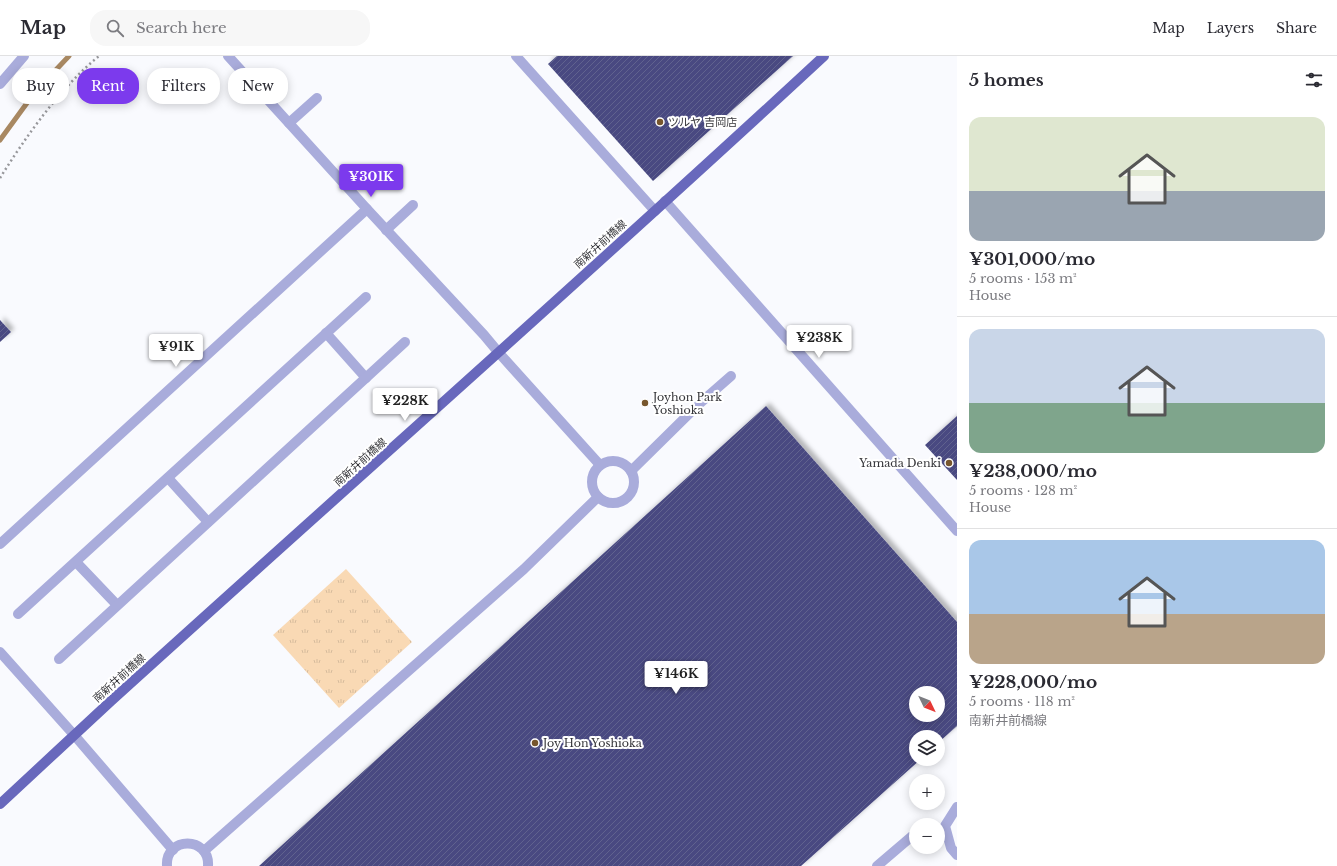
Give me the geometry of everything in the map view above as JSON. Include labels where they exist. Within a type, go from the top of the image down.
[{"type":"main road","name":"南新井前橋線","points":[[0,804],[108,704],[499,353],[824,56]]},
{"type":"street","points":[[0,84],[24,56]]},
{"type":"street","points":[[228,56],[386,230],[484,335],[600,465]]},
{"type":"street","points":[[517,57],[655,211]]},
{"type":"street","points":[[289,123],[317,98]]},
{"type":"street","points":[[665,201],[957,531]]},
{"type":"street","points":[[386,230],[413,205]]},
{"type":"street","points":[[0,544],[367,209]]},
{"type":"street","points":[[18,614],[366,297]]},
{"type":"street","points":[[326,333],[366,378]]},
{"type":"street","points":[[58,659],[406,342]]},
{"type":"street","points":[[631,471],[699,404],[731,376]]},
{"type":"street","points":[[606,462],[620,462],[626,465],[631,471],[634,477],[634,484],[632,490],[623,501],[610,503],[598,497],[594,491],[592,484],[593,477],[600,465],[606,462]]},
{"type":"street","points":[[168,478],[208,522]]},
{"type":"street","points":[[204,851],[524,569],[598,497]]},
{"type":"street","points":[[76,562],[117,605]]},
{"type":"street","points":[[0,652],[75,736],[173,850]]},
{"type":"street","points":[[945,822],[957,807]]},
{"type":"street","points":[[945,835],[951,848],[957,855]]},
{"type":"street","points":[[877,866],[909,839]]},
{"type":"street","points":[[167,866],[169,855],[178,845],[185,843],[199,846],[204,851],[208,857],[208,866]]},
{"type":"path","points":[[0,178],[19,149],[52,105],[99,56]]},
{"type":"green space","points":[[346,569],[412,642],[339,708],[273,635]]},
{"type":"building","name":"ツルヤ 吉岡店","points":[[557,56],[793,56],[653,181],[548,64]]},
{"type":"building","points":[[0,320],[11,332],[0,342]]},
{"type":"building","points":[[766,406],[957,622],[957,726],[945,737],[945,730],[909,730],[909,766],[913,766],[801,866],[259,866]]},
{"type":"building","name":"Yamada Denki","points":[[957,416],[957,480],[925,445]]},
{"type":"waterway","points":[[0,140],[35,92],[69,56]]},
{"type":"place","name":"ツルヤ 吉岡店","points":[[660,122]]},
{"type":"place","name":"Joyhon Park Yoshioka","points":[[645,403]]},
{"type":"place","name":"Yamada Denki","points":[[949,463]]},
{"type":"place","name":"Joy Hon Yoshioka","points":[[535,743]]}]
